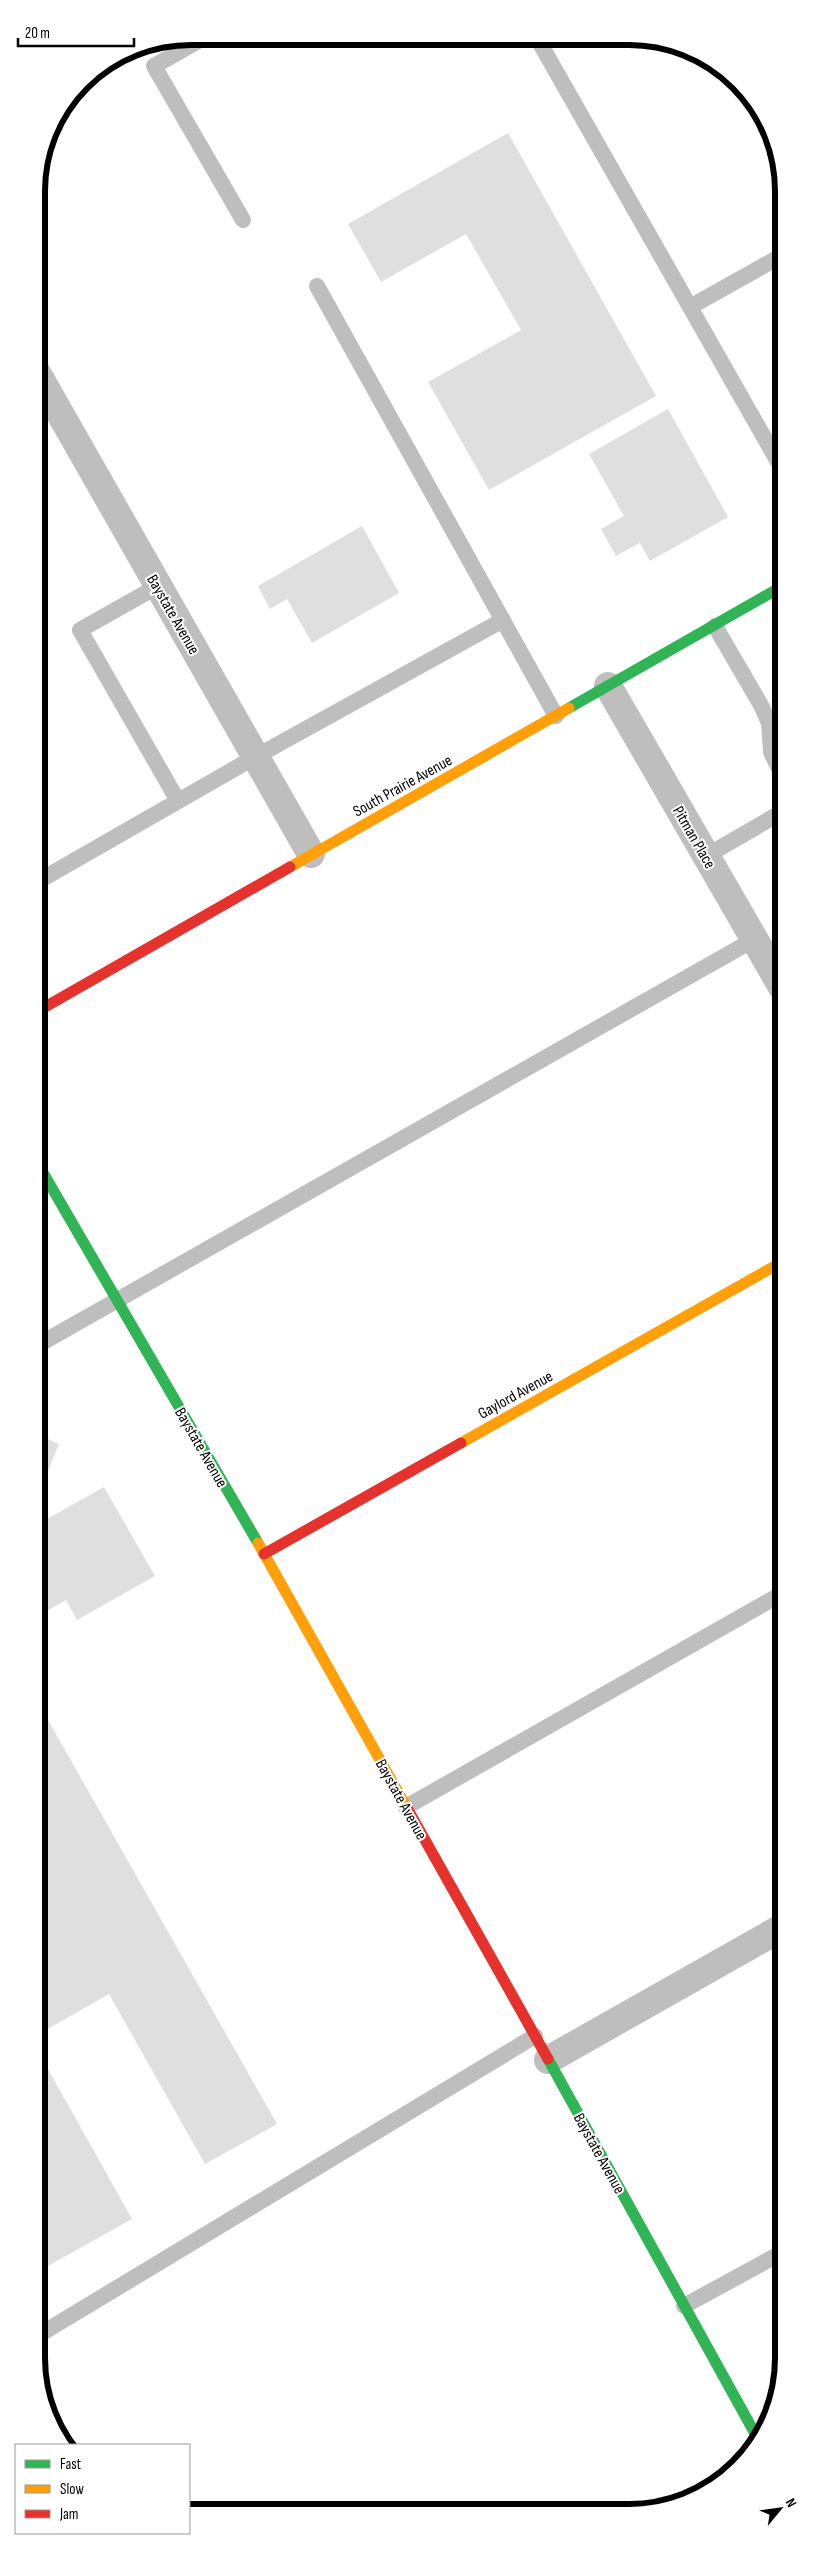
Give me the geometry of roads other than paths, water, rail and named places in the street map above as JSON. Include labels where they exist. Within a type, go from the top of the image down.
[{"type":"street","name":"Baystate Avenue","points":[[45,397],[158,586],[311,854]]},
{"type":"street","name":"South Prairie Avenue","points":[[45,1007],[775,590]]},
{"type":"street","name":"Pitman Place","points":[[608,686],[775,975]]},
{"type":"street","name":"Baystate Avenue","points":[[45,1176],[264,1554],[535,2036],[754,2432]]},
{"type":"street","name":"Gaylord Avenue","points":[[264,1554],[775,1266]]},
{"type":"street","points":[[548,2060],[775,1931]]},
{"type":"lane","points":[[191,45],[154,66],[243,220]]},
{"type":"lane","points":[[541,45],[775,456]]},
{"type":"lane","points":[[690,306],[775,259]]},
{"type":"lane","points":[[317,286],[556,716]]},
{"type":"lane","points":[[158,586],[80,630],[178,801]]},
{"type":"lane","points":[[45,877],[255,756],[503,620]]},
{"type":"lane","points":[[714,626],[762,707],[769,723],[771,752],[775,760]]},
{"type":"lane","points":[[706,856],[775,816]]},
{"type":"lane","points":[[45,1341],[755,939]]},
{"type":"lane","points":[[406,1807],[775,1597]]},
{"type":"lane","points":[[45,2331],[535,2036]]},
{"type":"lane","points":[[684,2306],[775,2256]]}]
